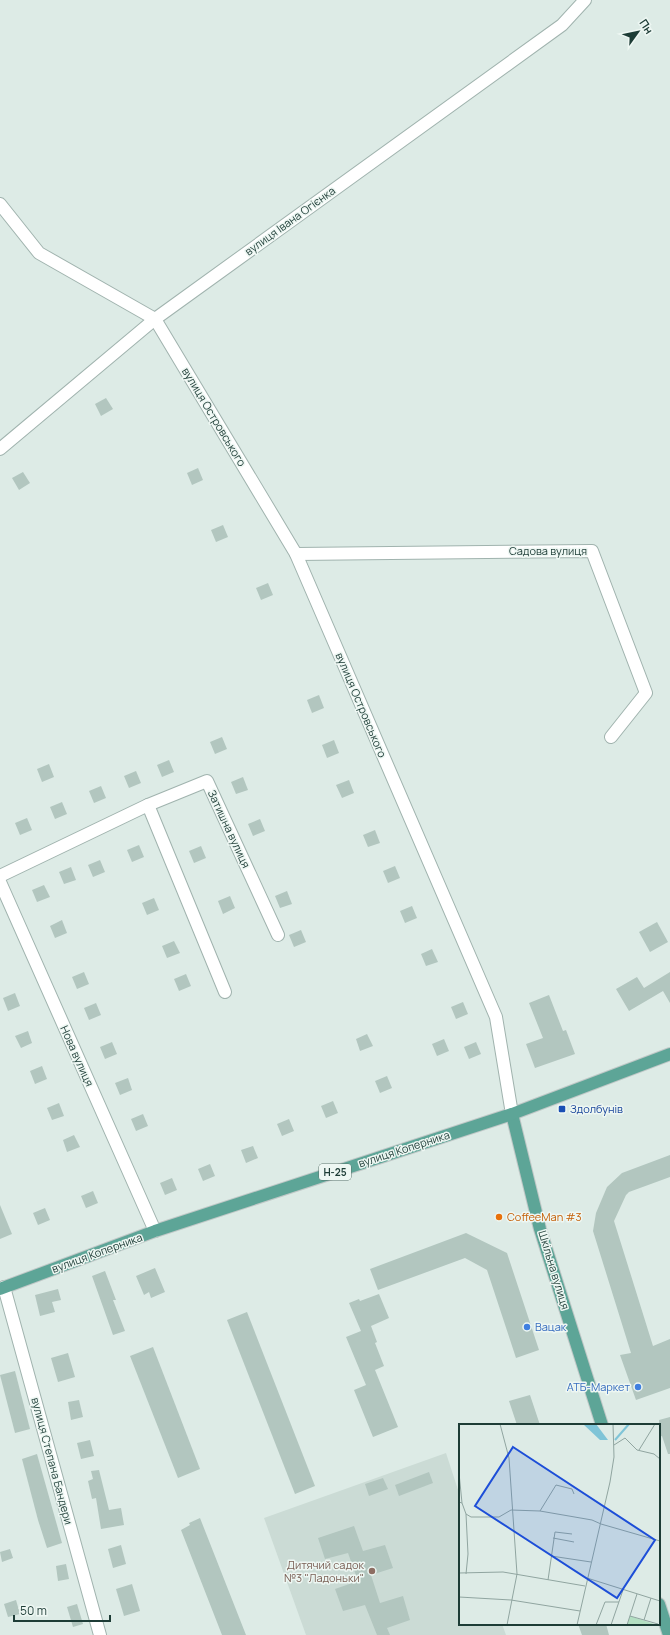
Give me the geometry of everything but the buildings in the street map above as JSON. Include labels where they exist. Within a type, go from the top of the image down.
[{"type":"main road","name":"вулиця Коперника","points":[[2,1288],[155,1231],[512,1114],[670,1054]]},
{"type":"main road","name":"Шкільна вулиця","points":[[512,1114],[540,1229],[602,1424]]},
{"type":"main road","points":[[660,1607],[669,1635]]},
{"type":"street","name":"вулиця Івана Огієнка","points":[[0,450],[156,319],[562,25],[585,0]]},
{"type":"street","points":[[0,204],[39,253],[156,319]]},
{"type":"street","name":"вулиця Островського","points":[[156,319],[296,554],[496,1017],[512,1114]]},
{"type":"street","name":"Садова вулиця","points":[[296,554],[592,550],[646,694],[611,737]]},
{"type":"street","name":"Затишна вулиця","points":[[0,876],[148,805],[207,781],[278,935]]},
{"type":"street","points":[[148,805],[225,992]]},
{"type":"street","name":"Нова вулиця","points":[[0,882],[155,1231]]},
{"type":"street","name":"вулиця Степана Бандери","points":[[2,1288],[100,1635]]},
{"type":"shaded area","name":"Дитячий садок №3 \"Ладоньки\"","points":[[446,1453],[459,1493],[459,1625],[502,1625],[506,1635],[306,1635],[264,1518]]},
{"type":"place","name":"Здолбунів","points":[[562,1109]]},
{"type":"place","name":"CoffeeMan #3","points":[[499,1217]]},
{"type":"place","name":"Вацак","points":[[527,1327]]},
{"type":"place","name":"АТБ-Маркет","points":[[638,1387]]},
{"type":"place","name":"Дитячий садок №3 \"Ладоньки\"","points":[[372,1571]]}]
